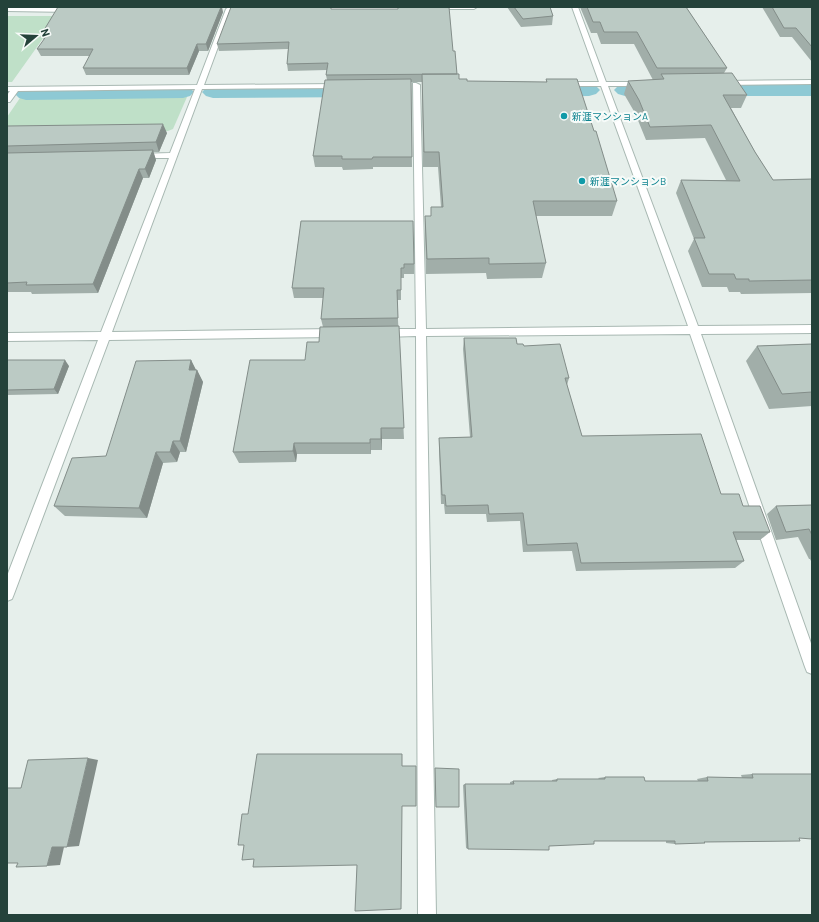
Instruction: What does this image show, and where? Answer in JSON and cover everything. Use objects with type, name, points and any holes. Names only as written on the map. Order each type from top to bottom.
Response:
[{"type":"street","points":[[308,8],[419,7]]},
{"type":"street","points":[[427,7],[474,7]]},
{"type":"street","points":[[575,7],[694,330],[812,667]]},
{"type":"street","points":[[7,9],[31,8],[80,10]]},
{"type":"street","points":[[7,594],[229,9]]},
{"type":"street","points":[[716,83],[812,82]]},
{"type":"street","points":[[557,84],[652,83]]},
{"type":"street","points":[[416,85],[421,332],[427,915]]},
{"type":"street","points":[[7,88],[346,86]]},
{"type":"street","points":[[7,100],[16,89]]},
{"type":"street","points":[[126,156],[174,155]]},
{"type":"street","points":[[374,333],[812,329]]},
{"type":"street","points":[[7,337],[350,333]]},
{"type":"green space","points":[[7,16],[59,16],[12,82],[7,82]]},
{"type":"green space","points":[[183,95],[187,97],[173,129],[168,131],[7,134],[7,117],[20,98]]},
{"type":"building","points":[[58,7],[221,7],[206,44],[197,44],[187,68],[83,68],[93,49],[37,49],[47,35],[41,35]]},
{"type":"building","points":[[231,7],[398,9],[398,7],[449,7],[453,51],[455,51],[457,74],[326,75],[328,63],[287,64],[289,42],[217,44]]},
{"type":"building","points":[[514,7],[550,7],[553,16],[523,19]]},
{"type":"building","points":[[587,7],[686,7],[727,68],[657,68],[637,32],[604,32],[600,22],[593,22]]},
{"type":"building","points":[[772,7],[812,7],[812,47],[796,28],[784,28]]},
{"type":"building","points":[[732,73],[747,95],[723,95],[755,152],[773,180],[812,179],[812,280],[749,281],[749,279],[736,279],[734,274],[709,274],[694,238],[705,238],[681,180],[740,181],[711,125],[650,127],[639,100],[628,81],[664,79],[661,74]]},
{"type":"building","points":[[422,74],[459,74],[459,79],[467,79],[467,81],[547,82],[546,79],[577,79],[594,131],[596,131],[617,201],[533,201],[546,263],[489,264],[489,258],[427,259],[425,216],[431,216],[431,207],[443,207],[439,152],[424,152]]},
{"type":"building","points":[[411,79],[412,157],[342,159],[342,156],[313,156],[325,80]]},
{"type":"building","points":[[163,124],[156,142],[7,146],[7,126]]},
{"type":"building","points":[[153,150],[145,169],[139,169],[93,284],[26,285],[27,282],[7,283],[7,153]]},
{"type":"building","points":[[301,221],[413,221],[414,264],[404,264],[404,268],[401,268],[401,290],[397,290],[398,318],[321,319],[324,288],[292,288]]},
{"type":"building","points":[[399,326],[404,428],[381,428],[381,439],[370,439],[370,443],[294,443],[293,451],[233,452],[250,360],[305,360],[307,342],[319,342],[320,327]]},
{"type":"building","points":[[464,338],[516,338],[517,344],[523,344],[524,346],[560,344],[569,378],[565,378],[582,436],[701,434],[721,494],[739,494],[743,506],[760,506],[770,532],[733,532],[744,561],[581,563],[577,543],[527,545],[523,513],[489,514],[488,505],[446,506],[445,495],[442,495],[439,438],[472,437]]},
{"type":"building","points":[[812,344],[812,392],[782,394],[757,346]]},
{"type":"building","points":[[7,360],[65,360],[54,389],[7,390]]},
{"type":"building","points":[[191,360],[189,370],[197,370],[180,441],[173,441],[170,452],[156,452],[139,508],[54,506],[72,458],[106,456],[136,361]]},
{"type":"building","points":[[812,505],[812,535],[809,529],[786,532],[776,506]]},
{"type":"building","points":[[257,754],[402,754],[402,766],[416,766],[416,806],[402,806],[401,909],[355,911],[357,865],[253,867],[254,859],[242,860],[244,845],[238,845],[242,814],[248,814]]},
{"type":"building","points":[[88,758],[67,847],[52,847],[47,866],[16,867],[18,863],[7,863],[7,788],[21,788],[28,760]]},
{"type":"building","points":[[435,768],[459,769],[459,807],[436,807]]},
{"type":"building","points":[[752,774],[812,774],[812,839],[799,838],[800,841],[704,842],[705,843],[675,844],[675,841],[594,841],[594,844],[549,846],[549,850],[468,849],[465,784],[514,784],[513,781],[605,779],[605,777],[644,777],[645,781],[708,781],[707,777],[753,778]]},
{"type":"waterway","points":[[532,91],[589,90]]},
{"type":"waterway","points":[[625,90],[812,90]]},
{"type":"waterway","points":[[213,92],[370,91]]},
{"type":"waterway","points":[[26,94],[183,92]]},
{"type":"place","name":"新涯マンションA","points":[[564,116]]},
{"type":"place","name":"新涯マンションB","points":[[582,181]]}]
